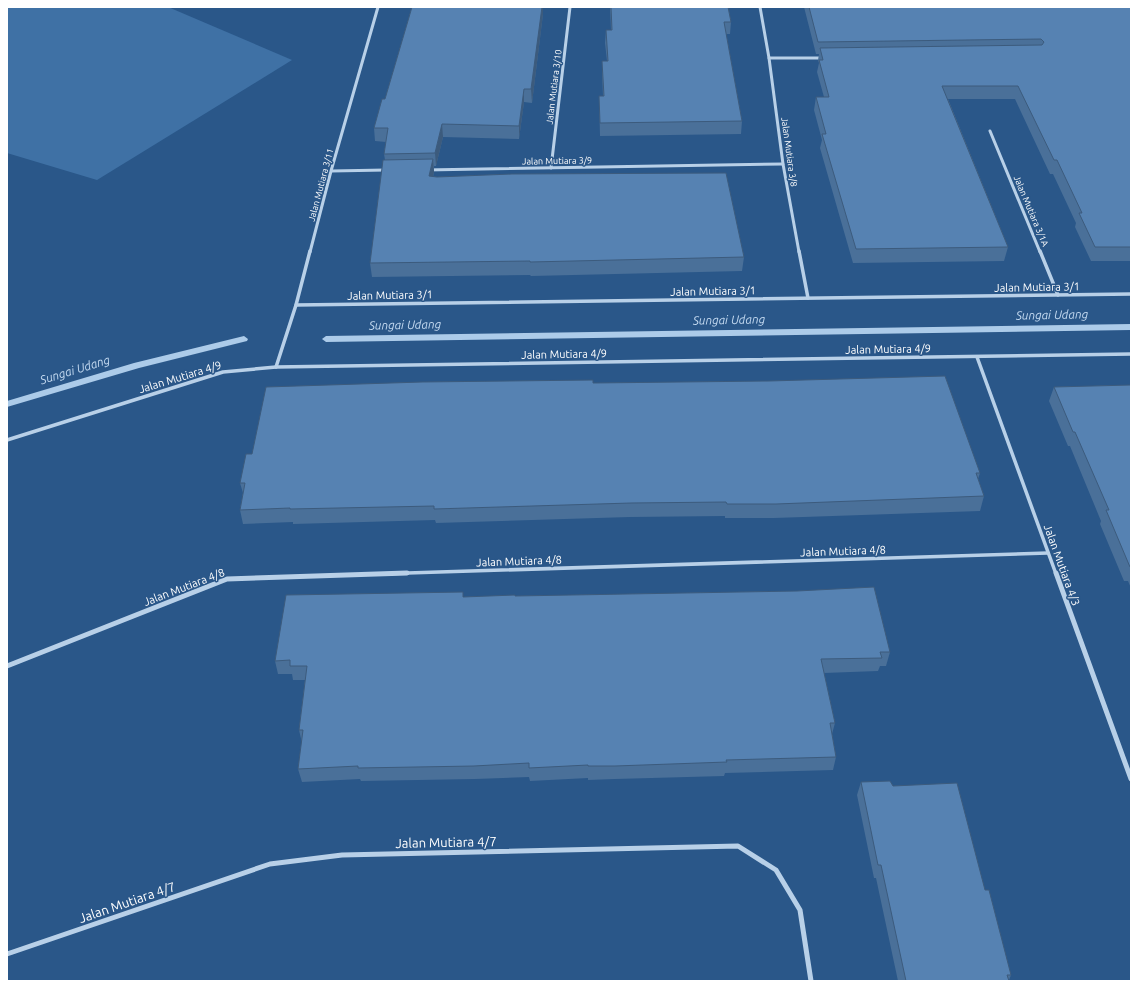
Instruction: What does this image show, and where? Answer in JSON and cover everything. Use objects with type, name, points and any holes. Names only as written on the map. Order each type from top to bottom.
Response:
[{"type":"street","name":"Jalan Mutiara 3/11","points":[[276,367],[296,306],[331,171],[378,7]]},
{"type":"street","name":"Jalan Mutiara 3/10","points":[[552,168],[570,7]]},
{"type":"street","name":"Jalan Mutiara 3/8","points":[[760,7],[769,58],[783,164],[808,298]]},
{"type":"street","points":[[769,58],[825,58]]},
{"type":"street","name":"Jalan Mutiara 3/1A","points":[[990,132],[1058,296]]},
{"type":"street","name":"Jalan Mutiara 3/9","points":[[418,170],[783,164]]},
{"type":"street","points":[[331,171],[394,170]]},
{"type":"street","name":"Jalan Mutiara 3/1","points":[[296,306],[1131,294]]},
{"type":"street","name":"Jalan Mutiara 4/9","points":[[7,440],[223,372],[276,367],[1131,354]]},
{"type":"street","name":"Jalan Mutiara 4/3","points":[[977,357],[1131,779]]},
{"type":"street","name":"Jalan Mutiara 4/8","points":[[7,666],[227,579],[1048,554]]},
{"type":"street","name":"Jalan Mutiara 4/7","points":[[7,954],[270,864],[342,855],[738,846],[776,870],[800,910],[810,981]]},
{"type":"shaded area","points":[[7,7],[168,7],[292,60],[97,180],[7,153]]},
{"type":"building","points":[[412,7],[542,7],[531,89],[524,89],[519,126],[442,124],[435,153],[384,154],[388,128],[374,128],[382,99],[385,99]]},
{"type":"building","points":[[611,7],[728,7],[731,22],[724,22],[742,121],[600,123],[599,96],[604,96],[602,61],[608,61],[606,30],[612,30]]},
{"type":"building","points":[[809,7],[1131,7],[1131,247],[1095,247],[1079,213],[1082,213],[1057,160],[1054,160],[1018,86],[942,86],[1008,247],[856,249],[822,134],[826,134],[816,97],[829,97],[819,60],[823,60],[820,48],[1042,45],[1044,42],[1041,39],[818,42]]},
{"type":"building","points":[[433,159],[429,176],[437,177],[512,174],[726,173],[744,257],[530,262],[370,263],[383,160]]},
{"type":"building","points":[[945,376],[980,473],[976,473],[984,496],[776,504],[727,504],[726,502],[631,503],[434,509],[434,506],[240,510],[245,483],[240,483],[246,454],[252,454],[266,387],[422,382],[593,380],[593,383],[769,381]]},
{"type":"building","points":[[1131,385],[1130,567],[1106,510],[1109,510],[1054,387]]},
{"type":"building","points":[[874,587],[890,652],[880,652],[882,658],[821,659],[835,723],[830,723],[836,757],[529,768],[529,763],[474,766],[358,768],[358,766],[298,769],[303,730],[299,730],[307,666],[290,666],[290,660],[275,661],[286,595],[463,592],[463,597],[797,591]]},
{"type":"building","points":[[890,781],[893,786],[957,783],[985,890],[989,890],[1011,975],[1007,975],[1009,981],[906,981],[881,865],[878,865],[861,782]]},
{"type":"waterway","name":"Sungai Udang","points":[[326,339],[1131,327]]},
{"type":"waterway","name":"Sungai Udang","points":[[7,404],[137,365],[244,339]]}]
